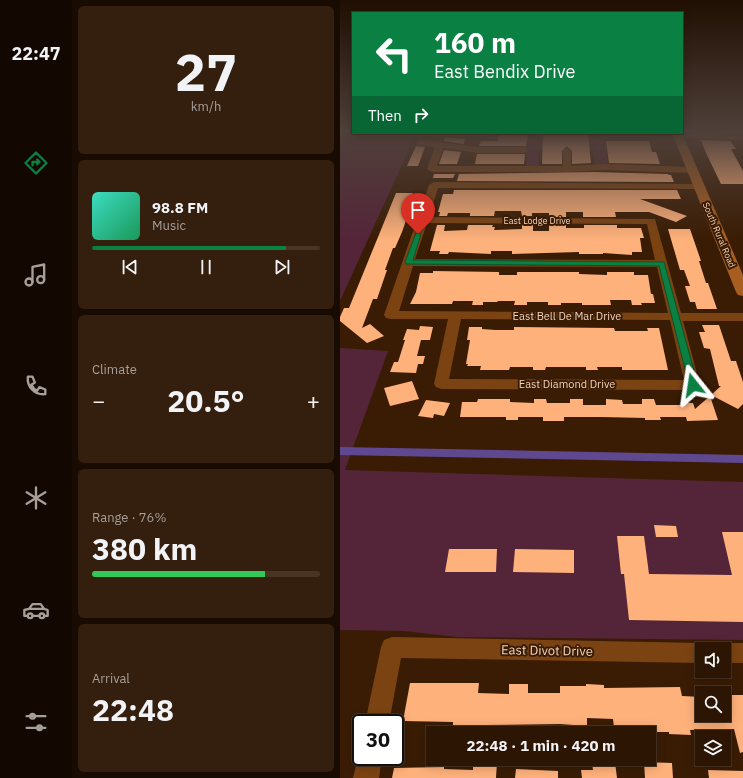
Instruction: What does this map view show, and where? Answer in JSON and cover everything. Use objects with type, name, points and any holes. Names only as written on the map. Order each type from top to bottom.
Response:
[{"type":"main road","name":"South Rural Road","points":[[692,170],[743,292]]},
{"type":"street","points":[[433,167],[432,169],[445,167]]},
{"type":"street","points":[[555,167],[567,169],[599,167]]},
{"type":"street","points":[[610,167],[692,170]]},
{"type":"street","points":[[675,316],[662,264],[409,262],[434,185],[698,186]]},
{"type":"street","name":"East Lodge Drive","points":[[423,220],[651,221],[662,264]]},
{"type":"street","name":"East Bell De Mar Drive","points":[[409,262],[391,315],[743,317]]},
{"type":"street","name":"East Diamond Drive","points":[[455,315],[441,384],[693,385],[675,316]]},
{"type":"street","name":"East Divot Drive","points":[[379,714],[392,647],[695,653]]},
{"type":"street","points":[[731,653],[743,654]]},
{"type":"street","points":[[366,778],[368,766]]},
{"type":"shaded area","points":[[340,167],[401,167],[340,301]]},
{"type":"shaded area","points":[[340,348],[388,351],[345,470],[743,482],[743,640],[457,637],[404,631],[340,630]]},
{"type":"building","points":[[713,167],[741,167],[743,171],[743,184],[721,184]]},
{"type":"building","points":[[593,172],[668,174],[671,175],[674,182],[457,181],[459,174]]},
{"type":"building","points":[[434,174],[455,174],[453,178],[433,178]]},
{"type":"building","points":[[454,190],[677,190],[681,199],[640,199],[687,216],[676,222],[649,212],[615,212],[616,217],[583,217],[583,212],[566,212],[566,217],[549,217],[549,213],[532,213],[532,216],[522,216],[521,211],[495,211],[494,216],[470,216],[470,213],[448,213],[447,216],[439,216],[440,212],[438,212],[443,194],[453,194]]},
{"type":"building","points":[[396,193],[413,193],[410,200],[413,200],[402,232],[395,248],[393,248],[385,270],[387,270],[377,299],[373,299],[362,328],[370,324],[384,336],[367,343],[340,321],[340,317],[344,308],[349,308]]},
{"type":"building","points":[[437,225],[445,225],[444,231],[467,230],[468,225],[493,225],[492,227],[495,227],[494,230],[522,229],[522,225],[533,225],[533,231],[549,231],[549,225],[566,225],[566,228],[584,228],[584,225],[617,225],[617,228],[641,228],[644,238],[640,238],[642,252],[632,252],[632,255],[603,253],[579,254],[579,252],[512,254],[512,251],[491,251],[491,254],[449,252],[448,254],[439,254],[440,251],[430,251]]},
{"type":"building","points":[[668,229],[690,229],[701,261],[699,261],[706,283],[708,283],[717,309],[697,309],[695,302],[690,302],[685,286],[690,286],[684,270],[680,270]]},
{"type":"building","points":[[433,271],[499,272],[499,275],[517,275],[517,272],[579,272],[579,274],[607,275],[607,272],[634,272],[634,275],[648,275],[651,294],[653,294],[655,303],[641,303],[642,305],[632,305],[631,300],[610,300],[611,305],[561,303],[561,305],[548,305],[548,302],[527,302],[527,305],[514,305],[515,301],[483,302],[483,305],[472,305],[473,301],[453,301],[452,304],[410,304],[416,292],[420,273],[433,273]]},
{"type":"building","points":[[702,325],[719,325],[731,361],[736,361],[743,382],[743,404],[738,409],[711,395],[721,386],[719,386],[710,349],[704,348],[699,332],[705,332]]},
{"type":"building","points":[[420,326],[433,327],[430,340],[421,340],[417,356],[425,356],[423,364],[418,364],[416,373],[390,372],[394,362],[398,362],[407,329],[419,330]]},
{"type":"building","points":[[469,327],[482,327],[482,329],[495,330],[514,330],[514,327],[614,328],[615,331],[648,331],[647,328],[659,328],[668,370],[622,370],[622,367],[597,367],[598,370],[586,370],[586,367],[546,367],[545,370],[533,370],[533,367],[510,367],[509,370],[480,370],[481,366],[467,366],[468,364],[466,364],[470,340],[467,340]]},
{"type":"building","points":[[412,381],[419,399],[390,406],[384,388]]},
{"type":"building","points":[[710,396],[718,420],[687,421],[686,417],[660,417],[661,420],[645,420],[645,418],[564,417],[564,421],[543,421],[543,417],[518,417],[518,420],[506,420],[506,417],[460,417],[462,402],[477,402],[478,399],[510,399],[510,402],[534,403],[534,399],[546,399],[547,403],[570,403],[570,399],[583,399],[583,405],[606,405],[606,399],[622,400],[623,404],[642,404],[642,399],[654,399],[656,405],[682,405],[682,403],[693,403],[695,409]]},
{"type":"building","points":[[426,400],[450,403],[444,416],[434,414],[433,418],[418,416]]},
{"type":"building","points":[[654,525],[676,526],[678,537],[656,537]]},
{"type":"building","points":[[722,532],[743,532],[743,622],[629,620],[624,574],[621,574],[617,536],[644,536],[649,574],[732,575]]},
{"type":"building","points":[[449,549],[497,549],[496,572],[445,572]]},
{"type":"building","points":[[515,549],[574,550],[574,573],[513,572]]},
{"type":"building","points":[[410,683],[479,683],[478,693],[509,694],[509,684],[528,684],[528,693],[560,693],[560,686],[586,686],[586,684],[604,685],[604,688],[680,687],[682,696],[695,697],[695,722],[731,722],[731,695],[743,695],[743,752],[740,753],[734,729],[690,730],[691,735],[669,734],[669,732],[656,732],[656,726],[614,726],[613,719],[587,718],[587,726],[560,724],[469,726],[453,725],[453,722],[404,721]]},
{"type":"building","points":[[656,762],[672,763],[673,778],[645,778],[644,766],[656,766]]},
{"type":"building","points":[[473,766],[497,766],[496,778],[392,778],[394,768],[444,767],[444,769],[473,770]]},
{"type":"building","points":[[592,766],[616,766],[617,778],[582,778],[581,770],[593,770]]},
{"type":"building","points":[[516,769],[558,771],[558,778],[515,778]]},
{"type":"building","points":[[708,770],[743,771],[743,778],[709,778]]},
{"type":"waterway","points":[[340,451],[743,459]]},
{"type":"route","points":[[418,234],[409,262],[662,264],[693,385]]}]
